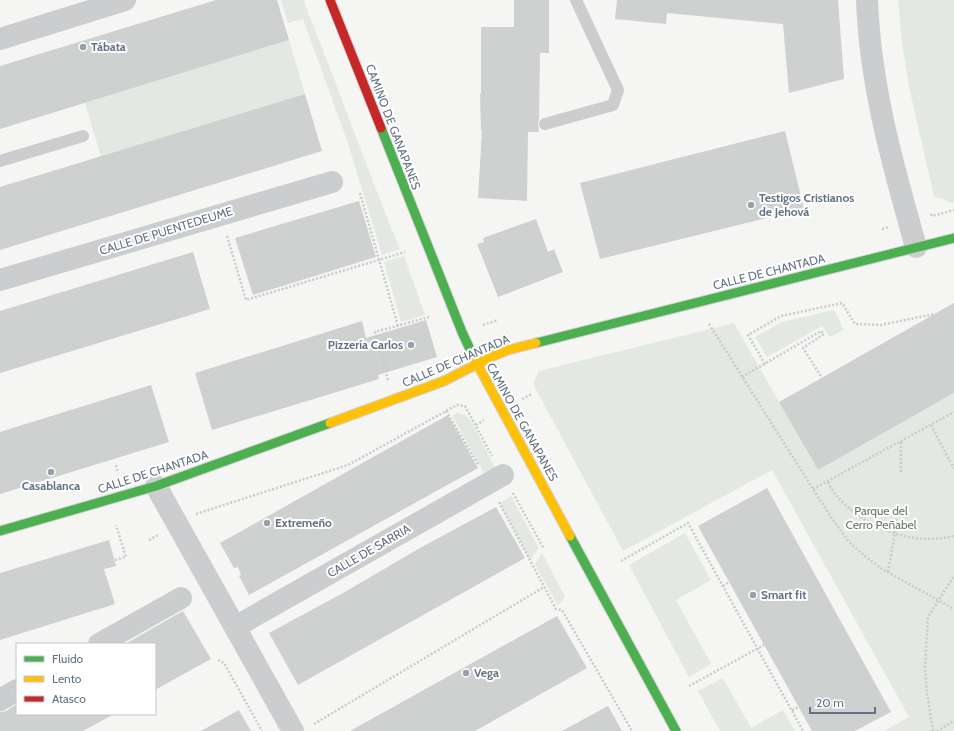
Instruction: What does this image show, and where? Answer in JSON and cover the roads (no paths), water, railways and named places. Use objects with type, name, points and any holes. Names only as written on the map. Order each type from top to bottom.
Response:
[{"type":"street","points":[[0,39],[125,0]]},
{"type":"street","name":"CAMINO DE GANAPANES","points":[[330,0],[462,332],[477,365],[514,430],[676,731]]},
{"type":"street","points":[[867,0],[869,40],[878,96],[895,169],[916,247]]},
{"type":"street","name":"CALLE DE PUENTEDEUME","points":[[0,280],[332,182]]},
{"type":"street","name":"CALLE DE CHANTADA","points":[[0,532],[156,486],[444,381],[508,350],[954,238]]},
{"type":"street","name":"CALLE DE SARRIA","points":[[235,627],[496,480]]},
{"type":"street","points":[[156,486],[235,627],[302,728]]},
{"type":"street","points":[[101,643],[181,598]]},
{"type":"street","points":[[0,700],[16,691]]},
{"type":"lane","points":[[545,124],[613,105],[618,90],[576,0]]},
{"type":"lane","points":[[0,160],[83,136]]},
{"type":"place","name":"Tábata","points":[[83,47]]},
{"type":"place","name":"Testigos Cristianos de Jehová","points":[[751,205]]},
{"type":"place","name":"Pizzería Carlos","points":[[411,345]]},
{"type":"place","name":"Casablanca","points":[[51,472]]},
{"type":"place","name":"Extremeño","points":[[267,523]]},
{"type":"place","name":"Smart fit","points":[[753,595]]},
{"type":"place","name":"Vega","points":[[466,673]]},
{"type":"park label","name":"Parque del Cerro Peñabel","points":[[881,518]]}]
